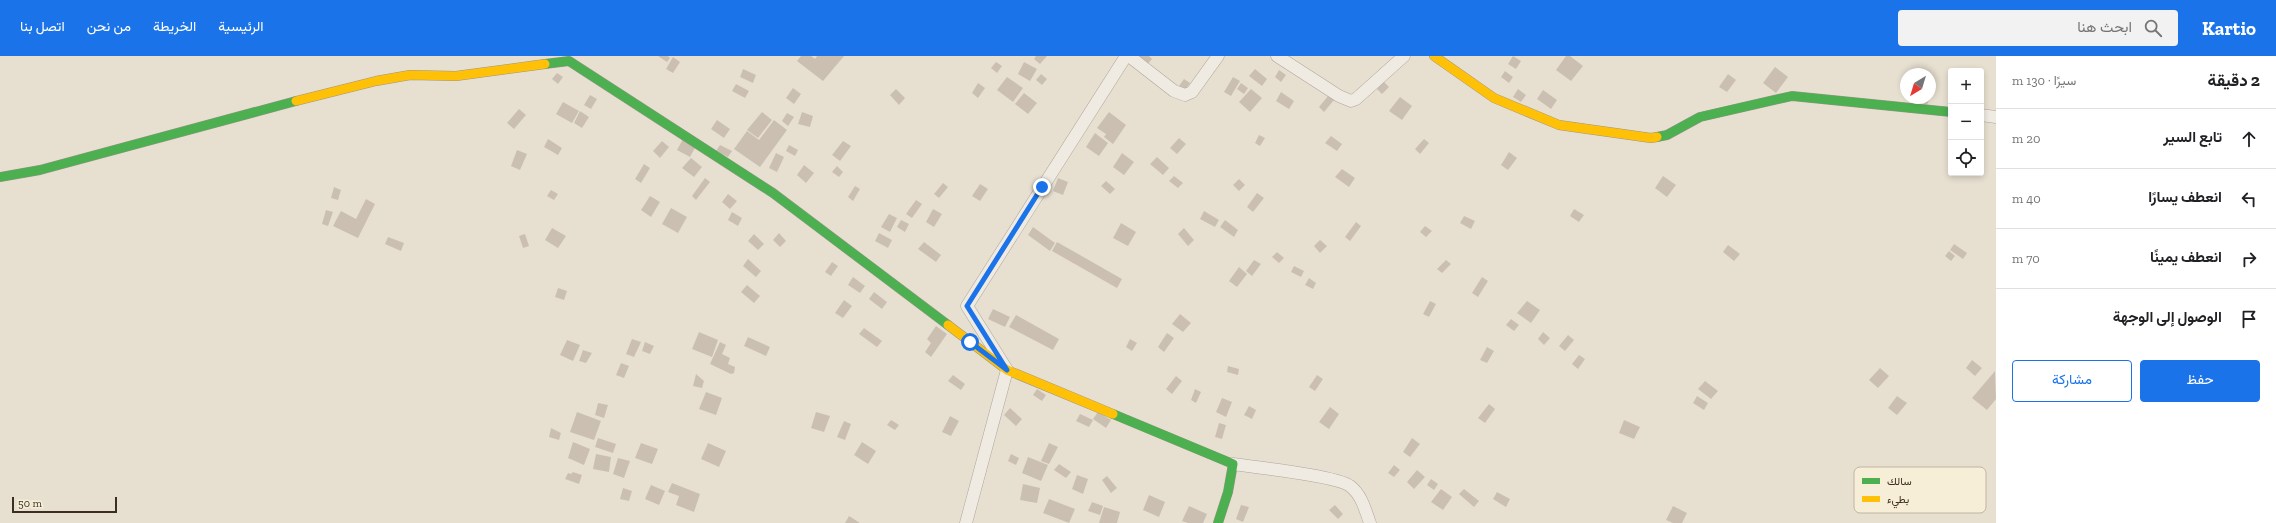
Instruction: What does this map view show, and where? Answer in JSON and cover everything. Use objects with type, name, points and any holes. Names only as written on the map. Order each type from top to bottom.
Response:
[{"type":"street","points":[[966,523],[1007,370],[967,306],[1128,56],[1174,91],[1185,95],[1192,92],[1218,56]]},
{"type":"street","points":[[1277,56],[1339,96],[1351,100],[1356,99],[1404,56]]},
{"type":"street","points":[[1434,56],[1494,98],[1559,126],[1651,138],[1667,135],[1700,117],[1792,96],[1948,112]]},
{"type":"street","points":[[0,177],[40,170],[247,113],[376,81],[410,75],[456,76],[569,61],[773,193],[1007,370],[1233,464],[1330,479],[1349,485],[1359,495],[1370,523]]},
{"type":"street","points":[[1984,115],[1996,117]]},
{"type":"street","points":[[1218,523],[1228,492],[1233,464]]},
{"type":"building","points":[[658,56],[668,56],[670,58],[667,62]]},
{"type":"building","points":[[801,56],[811,56],[815,59],[817,56],[844,56],[823,81],[797,61]]},
{"type":"building","points":[[1036,56],[1047,56],[1040,64],[1034,59]]},
{"type":"building","points":[[1136,56],[1149,56],[1152,59],[1146,66]]},
{"type":"building","points":[[1513,56],[1521,61],[1516,69],[1508,64]]},
{"type":"building","points":[[1566,56],[1570,56],[1583,66],[1571,81],[1556,70]]},
{"type":"building","points":[[673,57],[680,62],[673,73],[666,69]]},
{"type":"building","points":[[996,62],[1002,66],[997,73],[991,68]]},
{"type":"building","points":[[1024,62],[1037,69],[1030,81],[1018,74]]},
{"type":"building","points":[[1775,67],[1788,77],[1776,93],[1763,83]]},
{"type":"building","points":[[743,69],[756,75],[753,83],[740,77]]},
{"type":"building","points":[[1255,69],[1267,79],[1262,86],[1249,76]]},
{"type":"building","points":[[1279,70],[1286,75],[1281,82],[1275,77]]},
{"type":"building","points":[[1505,71],[1513,77],[1509,83],[1501,77]]},
{"type":"building","points":[[557,73],[563,77],[558,84],[552,79]]},
{"type":"building","points":[[1041,74],[1047,79],[1042,85],[1036,80]]},
{"type":"building","points":[[1728,74],[1736,80],[1727,92],[1719,87]]},
{"type":"building","points":[[1007,77],[1023,88],[1013,102],[997,90]]},
{"type":"building","points":[[1233,77],[1240,81],[1231,96],[1224,92]]},
{"type":"building","points":[[1184,79],[1190,83],[1185,90],[1179,86]]},
{"type":"building","points":[[1384,82],[1389,87],[1382,94],[1377,89]]},
{"type":"building","points":[[978,83],[985,88],[978,98],[972,93]]},
{"type":"building","points":[[1241,83],[1248,88],[1244,94],[1237,89]]},
{"type":"building","points":[[736,84],[749,91],[745,98],[732,91]]},
{"type":"building","points":[[793,88],[801,94],[794,104],[786,98]]},
{"type":"building","points":[[896,89],[905,98],[899,105],[890,95]]},
{"type":"building","points":[[1251,89],[1262,98],[1250,112],[1239,102]]},
{"type":"building","points":[[1518,89],[1526,95],[1521,102],[1513,97]]},
{"type":"building","points":[[1543,90],[1557,100],[1551,109],[1537,99]]},
{"type":"building","points":[[1281,92],[1294,101],[1289,109],[1276,101]]},
{"type":"building","points":[[1024,93],[1037,103],[1028,114],[1015,104]]},
{"type":"building","points":[[590,95],[597,99],[591,109],[584,105]]},
{"type":"building","points":[[1328,96],[1334,100],[1324,112],[1319,107]]},
{"type":"building","points":[[1400,97],[1412,106],[1402,120],[1389,111]]},
{"type":"building","points":[[563,102],[579,111],[572,123],[556,114]]},
{"type":"building","points":[[519,109],[526,115],[514,129],[507,123]]},
{"type":"building","points":[[580,111],[589,117],[582,128],[574,123]]},
{"type":"building","points":[[762,112],[772,120],[758,138],[747,130]]},
{"type":"building","points":[[802,112],[813,116],[810,127],[798,124]]},
{"type":"building","points":[[1109,112],[1126,125],[1113,144],[1104,137],[1106,134],[1097,128]]},
{"type":"building","points":[[787,113],[794,117],[788,126],[782,121]]},
{"type":"building","points":[[717,120],[730,129],[724,138],[711,129]]},
{"type":"building","points":[[774,120],[787,130],[760,167],[734,149],[747,131],[759,140]]},
{"type":"building","points":[[1095,133],[1108,143],[1099,156],[1086,147]]},
{"type":"building","points":[[1259,135],[1265,138],[1260,146],[1255,143]]},
{"type":"building","points":[[1331,136],[1342,144],[1337,151],[1325,143]]},
{"type":"building","points":[[1179,138],[1186,144],[1177,154],[1170,148]]},
{"type":"building","points":[[548,139],[562,148],[558,155],[544,147]]},
{"type":"building","points":[[683,139],[696,146],[690,157],[677,150]]},
{"type":"building","points":[[1424,139],[1429,143],[1420,154],[1415,149]]},
{"type":"building","points":[[662,141],[669,147],[660,158],[653,151]]},
{"type":"building","points":[[843,141],[851,146],[840,161],[832,155]]},
{"type":"building","points":[[720,145],[732,151],[728,157],[716,151]]},
{"type":"building","points":[[789,145],[798,150],[795,156],[786,151]]},
{"type":"building","points":[[517,150],[527,154],[520,170],[511,166]]},
{"type":"building","points":[[1509,152],[1517,158],[1508,170],[1501,165]]},
{"type":"building","points":[[776,153],[784,157],[777,172],[769,168]]},
{"type":"building","points":[[1122,153],[1134,162],[1124,175],[1113,167]]},
{"type":"building","points":[[1157,157],[1169,168],[1163,175],[1150,164]]},
{"type":"building","points":[[691,158],[702,167],[694,177],[682,168]]},
{"type":"building","points":[[644,164],[650,168],[641,183],[635,179]]},
{"type":"building","points":[[804,165],[814,173],[806,183],[797,175]]},
{"type":"building","points":[[837,166],[843,172],[839,177],[832,172]]},
{"type":"building","points":[[1342,169],[1355,178],[1349,187],[1335,177]]},
{"type":"building","points":[[1174,176],[1183,183],[1178,188],[1169,181]]},
{"type":"building","points":[[1663,176],[1676,185],[1667,197],[1655,188]]},
{"type":"building","points":[[705,178],[710,182],[696,200],[692,196]]},
{"type":"building","points":[[1058,178],[1068,182],[1063,195],[1053,191]]},
{"type":"building","points":[[1239,179],[1245,185],[1239,191],[1233,185]]},
{"type":"building","points":[[1106,181],[1115,189],[1110,194],[1101,186]]},
{"type":"building","points":[[943,183],[948,187],[939,198],[934,194]]},
{"type":"building","points":[[980,184],[988,189],[980,201],[972,196]]},
{"type":"building","points":[[855,186],[860,189],[853,201],[848,197]]},
{"type":"building","points":[[334,187],[341,190],[338,200],[331,198]]},
{"type":"building","points":[[551,190],[558,194],[554,200],[547,196]]},
{"type":"building","points":[[1257,193],[1264,198],[1253,212],[1247,207]]},
{"type":"building","points":[[728,194],[737,201],[730,209],[722,202]]},
{"type":"building","points":[[650,196],[660,202],[651,217],[641,210]]},
{"type":"building","points":[[366,199],[375,204],[358,238],[333,226],[341,211],[356,219]]},
{"type":"building","points":[[916,200],[922,204],[912,218],[906,214]]},
{"type":"building","points":[[671,208],[687,217],[678,233],[662,224]]},
{"type":"building","points":[[933,209],[942,214],[934,227],[926,222]]},
{"type":"building","points":[[1574,209],[1584,215],[1579,222],[1570,216]]},
{"type":"building","points":[[326,210],[333,212],[328,226],[322,224]]},
{"type":"building","points":[[1204,211],[1219,220],[1215,227],[1200,219]]},
{"type":"building","points":[[732,212],[742,218],[738,226],[728,220]]},
{"type":"building","points":[[889,214],[897,218],[890,232],[881,227]]},
{"type":"building","points":[[1464,216],[1475,221],[1471,229],[1460,223]]},
{"type":"building","points":[[901,220],[909,224],[905,232],[897,227]]},
{"type":"building","points":[[1225,220],[1238,230],[1234,237],[1220,227]]},
{"type":"building","points":[[1356,222],[1361,226],[1350,241],[1345,237]]},
{"type":"building","points":[[1121,223],[1136,232],[1128,246],[1113,238]]},
{"type":"building","points":[[1425,226],[1432,231],[1426,237],[1420,232]]},
{"type":"building","points":[[1033,227],[1055,243],[1050,251],[1028,235]]},
{"type":"building","points":[[552,228],[566,236],[558,248],[545,240]]},
{"type":"building","points":[[1184,228],[1194,240],[1188,246],[1178,234]]},
{"type":"building","points":[[779,233],[786,241],[780,247],[773,240]]},
{"type":"building","points":[[879,233],[892,240],[888,248],[875,241]]},
{"type":"building","points":[[525,234],[529,246],[523,248],[519,236]]},
{"type":"building","points":[[754,234],[764,244],[758,250],[748,241]]},
{"type":"building","points":[[388,237],[404,243],[401,251],[385,244]]},
{"type":"building","points":[[1320,240],[1327,246],[1320,253],[1314,246]]},
{"type":"building","points":[[924,242],[941,255],[936,262],[918,249]]},
{"type":"building","points":[[1057,242],[1122,279],[1117,288],[1052,251]]},
{"type":"building","points":[[1954,244],[1967,253],[1963,259],[1950,250]]},
{"type":"building","points":[[1728,245],[1740,254],[1734,261],[1723,252]]},
{"type":"building","points":[[1949,251],[1955,256],[1951,261],[1945,256]]},
{"type":"building","points":[[1277,252],[1284,258],[1279,263],[1272,257]]},
{"type":"building","points":[[748,259],[761,271],[756,277],[743,266]]},
{"type":"building","points":[[1254,260],[1261,264],[1252,276],[1246,271]]},
{"type":"building","points":[[1446,260],[1451,264],[1442,273],[1437,269]]},
{"type":"building","points":[[832,262],[838,266],[831,276],[825,272]]},
{"type":"building","points":[[1294,266],[1304,271],[1301,277],[1291,272]]},
{"type":"building","points":[[1239,267],[1247,274],[1237,287],[1229,281]]},
{"type":"building","points":[[853,277],[865,286],[860,293],[848,285]]},
{"type":"building","points":[[1482,277],[1488,281],[1478,297],[1472,293]]},
{"type":"building","points":[[1309,278],[1316,283],[1313,289],[1305,285]]},
{"type":"building","points":[[747,285],[760,296],[754,303],[741,292]]},
{"type":"building","points":[[558,288],[567,291],[564,300],[555,297]]},
{"type":"building","points":[[874,292],[887,302],[882,309],[869,299]]},
{"type":"building","points":[[844,300],[852,306],[843,318],[835,313]]},
{"type":"building","points":[[1430,301],[1436,304],[1429,317],[1423,314]]},
{"type":"building","points":[[1527,301],[1540,310],[1531,323],[1517,313]]},
{"type":"building","points":[[993,309],[1010,317],[1005,327],[988,319]]},
{"type":"building","points":[[1180,314],[1191,323],[1183,332],[1172,324]]},
{"type":"building","points":[[1016,315],[1059,339],[1053,350],[1009,327]]},
{"type":"building","points":[[1511,319],[1519,325],[1514,331],[1506,325]]},
{"type":"building","points":[[936,326],[947,334],[931,357],[925,352],[931,343],[927,339]]},
{"type":"building","points":[[864,328],[882,341],[877,347],[859,334]]},
{"type":"building","points":[[699,332],[718,340],[712,357],[692,349]]},
{"type":"building","points":[[1543,332],[1550,338],[1544,345],[1538,339]]},
{"type":"building","points":[[1167,333],[1174,338],[1164,352],[1158,347]]},
{"type":"building","points":[[1568,335],[1574,340],[1565,351],[1559,346]]},
{"type":"building","points":[[748,337],[770,347],[766,356],[744,346]]},
{"type":"building","points":[[632,339],[641,342],[634,357],[626,354]]},
{"type":"building","points":[[1130,339],[1137,343],[1132,351],[1126,347]]},
{"type":"building","points":[[567,340],[580,345],[573,361],[560,355]]},
{"type":"building","points":[[645,342],[654,346],[650,354],[642,351]]},
{"type":"building","points":[[720,342],[726,345],[722,354],[730,358],[728,364],[735,367],[734,373],[731,374],[710,364]]},
{"type":"building","points":[[1487,347],[1494,351],[1487,363],[1480,360]]},
{"type":"building","points":[[583,350],[592,353],[586,363],[579,361]]},
{"type":"building","points":[[1579,355],[1585,359],[1578,369],[1572,364]]},
{"type":"building","points":[[1972,360],[1982,368],[1975,376],[1966,368]]},
{"type":"building","points":[[621,363],[629,366],[624,378],[616,375]]},
{"type":"building","points":[[1228,366],[1239,369],[1238,375],[1227,372]]},
{"type":"building","points":[[1880,368],[1889,376],[1878,388],[1869,380]]},
{"type":"building","points":[[1995,371],[1996,399],[1987,410],[1972,398]]},
{"type":"building","points":[[696,374],[704,381],[702,388],[693,386]]},
{"type":"building","points":[[953,375],[965,384],[961,390],[948,381]]},
{"type":"building","points":[[1317,375],[1323,379],[1315,391],[1309,387]]},
{"type":"building","points":[[1176,376],[1182,381],[1172,394],[1166,389]]},
{"type":"building","points":[[1705,381],[1718,391],[1711,399],[1698,389]]},
{"type":"building","points":[[1037,389],[1046,395],[1042,401],[1033,395]]},
{"type":"building","points":[[1195,389],[1201,392],[1196,403],[1191,400]]},
{"type":"building","points":[[706,392],[722,398],[716,415],[699,409]]},
{"type":"building","points":[[1697,396],[1708,403],[1704,410],[1693,403]]},
{"type":"building","points":[[1897,396],[1907,403],[1897,415],[1888,408]]},
{"type":"building","points":[[1222,398],[1232,402],[1226,417],[1216,412]]},
{"type":"building","points":[[598,403],[608,405],[604,418],[595,415]]},
{"type":"building","points":[[1489,404],[1495,409],[1485,423],[1478,418]]},
{"type":"building","points":[[1249,406],[1256,410],[1252,419],[1244,415]]},
{"type":"building","points":[[1330,407],[1339,414],[1329,429],[1319,422]]},
{"type":"building","points":[[1010,408],[1022,419],[1016,426],[1004,415]]},
{"type":"building","points":[[577,412],[601,421],[594,440],[570,432]]},
{"type":"building","points":[[816,412],[830,416],[824,432],[811,428]]},
{"type":"building","points":[[1098,412],[1111,420],[1106,428],[1093,419]]},
{"type":"building","points":[[1080,414],[1093,420],[1089,427],[1076,421]]},
{"type":"building","points":[[950,416],[959,421],[951,436],[942,432]]},
{"type":"building","points":[[891,420],[899,425],[895,430],[887,425]]},
{"type":"building","points":[[1624,420],[1640,427],[1634,439],[1619,433]]},
{"type":"building","points":[[844,421],[851,424],[845,440],[837,437]]},
{"type":"building","points":[[1219,423],[1226,425],[1222,439],[1215,437]]},
{"type":"building","points":[[551,428],[561,433],[559,440],[549,437]]},
{"type":"building","points":[[598,438],[616,444],[613,453],[595,447]]},
{"type":"building","points":[[1412,438],[1420,444],[1410,457],[1403,452]]},
{"type":"building","points":[[573,442],[590,449],[584,465],[568,458]]},
{"type":"building","points":[[862,442],[876,451],[868,464],[854,455]]},
{"type":"building","points":[[641,443],[658,449],[652,464],[635,458]]},
{"type":"building","points":[[708,443],[726,451],[719,467],[701,459]]},
{"type":"building","points":[[1049,443],[1058,447],[1049,464],[1041,461]]},
{"type":"building","points":[[596,454],[611,457],[609,472],[593,469]]},
{"type":"building","points":[[1011,454],[1019,458],[1016,465],[1008,461]]},
{"type":"building","points":[[1028,457],[1048,465],[1041,481],[1022,473]]},
{"type":"building","points":[[618,458],[630,461],[624,478],[613,474]]},
{"type":"building","points":[[1059,464],[1071,472],[1066,478],[1054,470]]},
{"type":"building","points":[[1394,465],[1400,470],[1394,477],[1388,473]]},
{"type":"building","points":[[1417,470],[1425,477],[1414,489],[1407,482]]},
{"type":"building","points":[[573,472],[582,475],[579,484],[565,479],[568,473],[571,474]]},
{"type":"building","points":[[1077,475],[1088,479],[1083,494],[1072,489]]},
{"type":"building","points":[[1107,476],[1117,488],[1111,493],[1102,480]]},
{"type":"building","points":[[1431,479],[1438,484],[1434,490],[1427,485]]},
{"type":"building","points":[[672,483],[700,494],[694,512],[676,505],[679,496],[668,492]]},
{"type":"building","points":[[1023,484],[1040,488],[1037,503],[1020,500]]},
{"type":"building","points":[[651,485],[665,491],[659,505],[645,499]]},
{"type":"building","points":[[623,488],[632,491],[629,501],[620,499]]},
{"type":"building","points":[[1441,489],[1452,497],[1443,510],[1431,502]]},
{"type":"building","points":[[1464,489],[1479,501],[1474,507],[1459,494]]},
{"type":"building","points":[[1497,492],[1510,499],[1506,507],[1493,499]]},
{"type":"building","points":[[1149,495],[1165,502],[1159,517],[1143,510]]},
{"type":"building","points":[[1049,499],[1075,509],[1069,523],[1043,513]]},
{"type":"building","points":[[1092,502],[1103,506],[1100,515],[1088,511]]},
{"type":"building","points":[[1241,505],[1249,507],[1243,522],[1236,519]]},
{"type":"building","points":[[1335,505],[1343,514],[1338,519],[1329,510]]},
{"type":"building","points":[[1189,506],[1207,514],[1203,523],[1188,523],[1182,521]]},
{"type":"building","points":[[1673,506],[1687,513],[1682,523],[1673,523],[1666,520]]},
{"type":"building","points":[[1104,507],[1120,512],[1117,523],[1099,523]]},
{"type":"building","points":[[849,516],[860,523],[845,523]]},
{"type":"traffic: fast","points":[[545,64],[569,61],[773,193],[948,325]]},
{"type":"traffic: fast","points":[[1657,137],[1667,135],[1700,117],[1792,96],[1948,112]]},
{"type":"traffic: fast","points":[[0,177],[40,170],[296,101]]},
{"type":"traffic: fast","points":[[1113,414],[1233,464],[1228,492],[1218,523]]},
{"type":"traffic: slow","points":[[1434,56],[1494,98],[1559,125],[1651,138],[1657,137]]},
{"type":"traffic: slow","points":[[296,101],[376,81],[410,75],[456,76],[545,64]]},
{"type":"traffic: slow","points":[[948,325],[1007,370],[1113,414]]},
{"type":"route","points":[[970,342],[1007,370],[967,306],[1042,187]]}]
